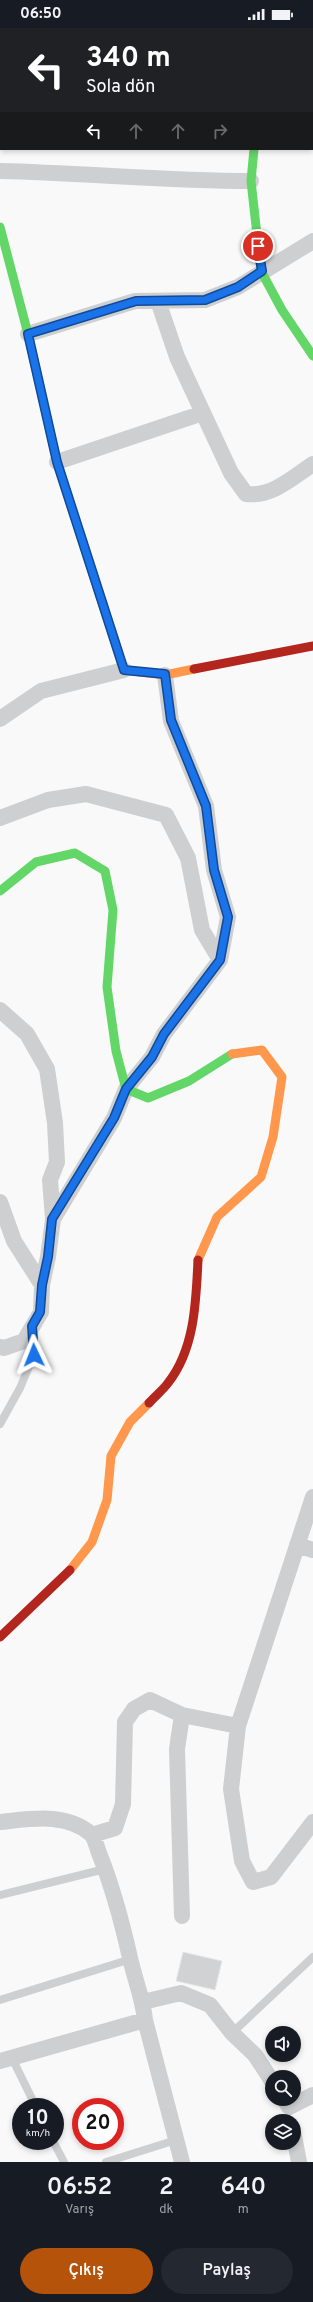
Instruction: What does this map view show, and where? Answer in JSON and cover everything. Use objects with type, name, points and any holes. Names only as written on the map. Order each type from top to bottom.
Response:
[{"type":"street","points":[[254,150],[251,181],[262,271],[282,310],[313,356]]},
{"type":"street","points":[[0,171],[82,173],[201,181],[251,181]]},
{"type":"street","points":[[1,232],[28,334],[57,462],[124,670]]},
{"type":"street","points":[[28,334],[136,301],[205,300],[238,287],[313,241]]},
{"type":"street","points":[[158,301],[176,357],[231,473],[246,494],[260,496],[278,488],[313,464]]},
{"type":"street","points":[[57,462],[203,413]]},
{"type":"street","points":[[0,719],[41,691],[124,670],[165,674],[313,646]]},
{"type":"street","points":[[52,1219],[114,1118],[126,1089],[152,1057],[164,1034],[220,960],[228,917],[214,870],[206,806],[171,720],[165,674]]},
{"type":"street","points":[[0,818],[48,800],[86,794],[166,815],[188,858],[202,930],[220,960]]},
{"type":"street","points":[[0,891],[36,862],[75,853],[105,871],[113,910],[107,987],[116,1051],[126,1089]]},
{"type":"street","points":[[0,1010],[27,1034],[47,1069],[56,1123],[57,1162],[50,1180],[52,1219],[48,1257],[42,1285],[40,1312],[24,1340],[4,1348],[0,1347]]},
{"type":"street","points":[[0,1637],[70,1570],[92,1542],[107,1500],[111,1456],[130,1422],[169,1382],[185,1351],[195,1313],[198,1256],[217,1217],[261,1177],[273,1137],[282,1077],[262,1050],[234,1053],[189,1081],[148,1098],[126,1089]]},
{"type":"street","points":[[0,1202],[14,1240],[42,1285]]},
{"type":"street","points":[[313,1496],[238,1726],[232,1789],[242,1861],[253,1882],[271,1877],[313,1822]]},
{"type":"street","points":[[297,1545],[313,1550]]},
{"type":"street","points":[[92,1835],[115,1828],[123,1804],[125,1722],[134,1709],[150,1700],[182,1715],[238,1726]]},
{"type":"street","points":[[182,1715],[177,1749],[182,1916]]},
{"type":"street","points":[[0,1822],[44,1817],[76,1825],[92,1835],[105,1868],[126,1935],[130,1959],[144,2002],[146,2020],[182,2162]]},
{"type":"street","points":[[144,2002],[180,1993],[210,2005],[232,2033],[255,2055],[265,2070]]},
{"type":"street","points":[[6,2060],[146,2020]]},
{"type":"street","points":[[288,2109],[313,2095]]},
{"type":"street","points":[[297,2150],[299,2162]]},
{"type":"lane","points":[[0,1424],[20,1388],[34,1355],[32,1326]]},
{"type":"lane","points":[[0,1895],[105,1868]]},
{"type":"lane","points":[[232,2033],[313,1957]]},
{"type":"lane","points":[[0,2000],[130,1959]]},
{"type":"lane","points":[[6,2060],[30,2098]]},
{"type":"lane","points":[[106,2162],[176,2140]]},
{"type":"lane","points":[[58,2150],[64,2162]]},
{"type":"building","points":[[183,1952],[222,1961],[215,1990],[176,1981]]},
{"type":"traffic: fast","points":[[254,150],[251,181],[261,271],[282,310],[313,356]]},
{"type":"traffic: fast","points":[[0,227],[28,334],[57,462],[93,574]]},
{"type":"traffic: fast","points":[[0,891],[36,862],[75,853],[105,871],[113,910],[107,987],[116,1051],[126,1089],[148,1098],[189,1081],[232,1054]]},
{"type":"traffic: slow","points":[[93,574],[124,670],[165,675],[194,669]]},
{"type":"traffic: slow","points":[[198,1260],[217,1217],[261,1177],[273,1137],[282,1077],[262,1050],[232,1054]]},
{"type":"traffic: slow","points":[[70,1570],[92,1542],[107,1500],[111,1456],[130,1422],[149,1403]]},
{"type":"traffic: jam","points":[[194,669],[313,646]]},
{"type":"traffic: jam","points":[[149,1403],[168,1383],[177,1370],[184,1355],[189,1340],[195,1308],[198,1260]]},
{"type":"traffic: jam","points":[[0,1637],[70,1570]]},
{"type":"route","points":[[34,1355],[32,1326],[40,1312],[42,1285],[48,1257],[52,1219],[72,1183],[114,1118],[126,1089],[152,1057],[164,1034],[189,1003],[220,960],[228,917],[214,870],[206,806],[171,720],[165,674],[124,670],[57,462],[28,334],[136,301],[205,300],[238,287],[262,271],[258,246]]}]
